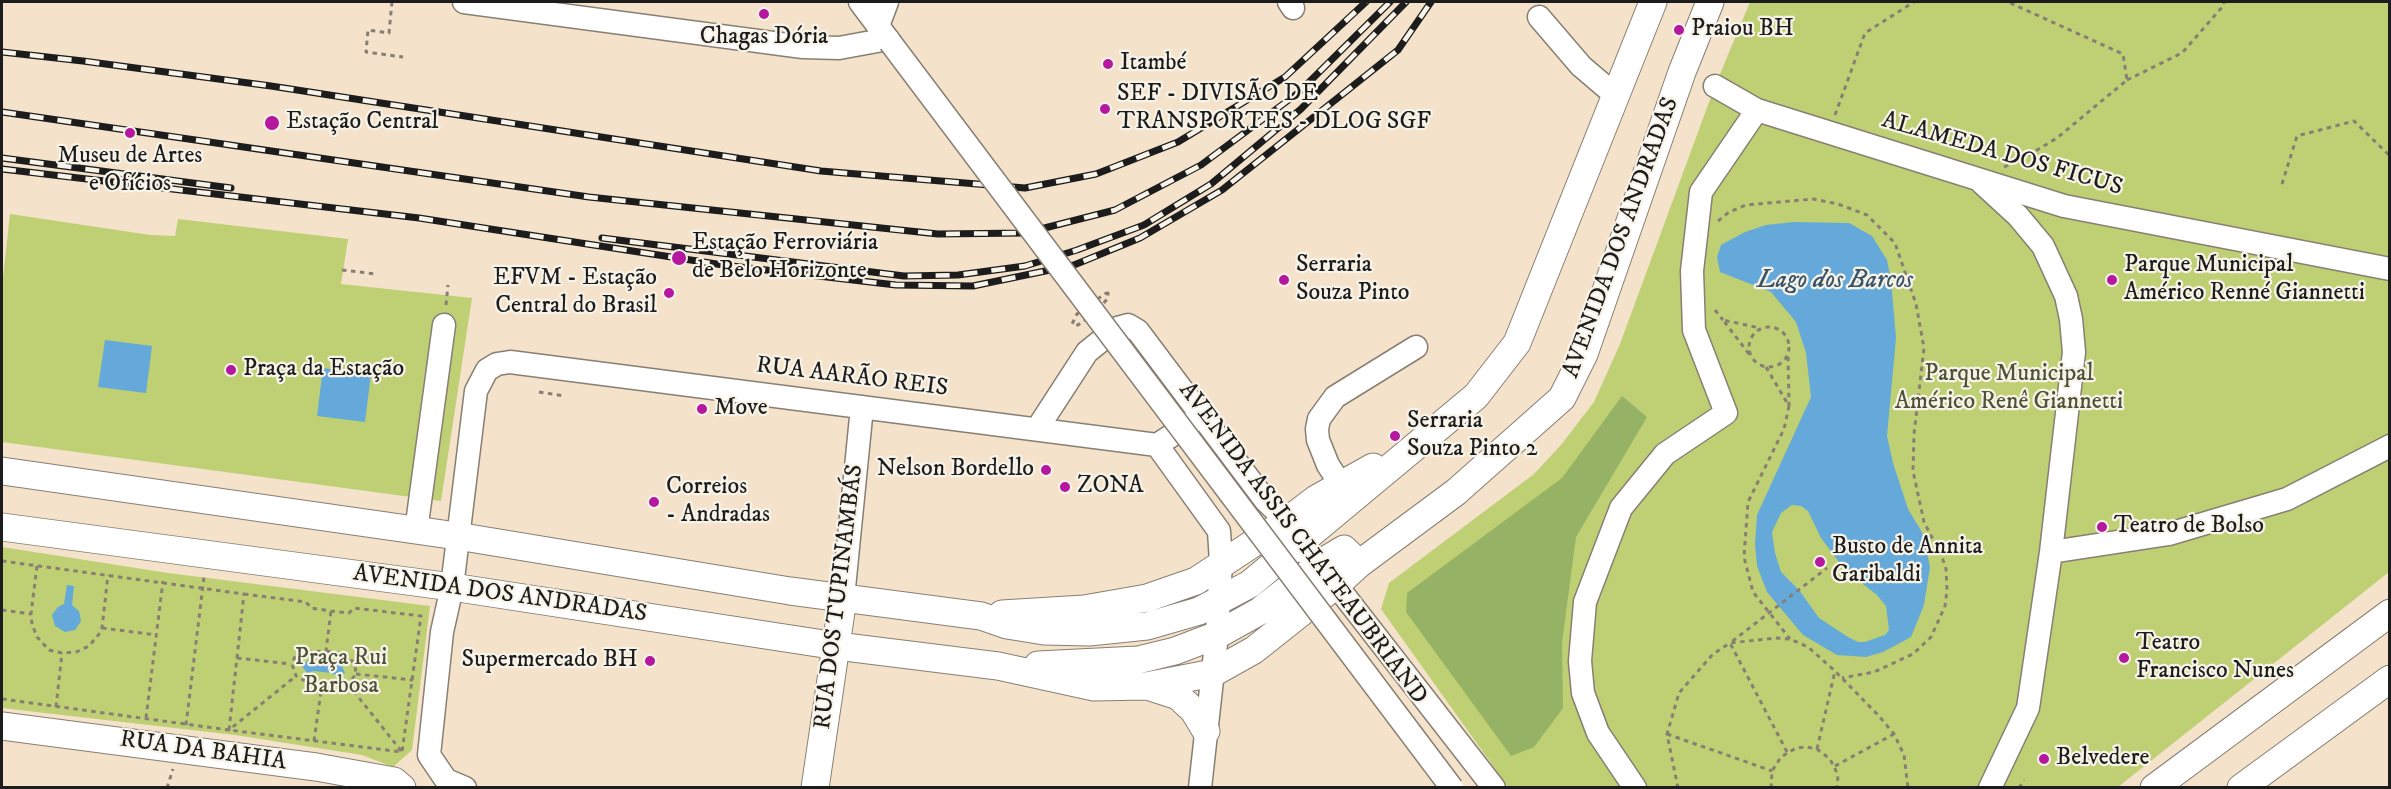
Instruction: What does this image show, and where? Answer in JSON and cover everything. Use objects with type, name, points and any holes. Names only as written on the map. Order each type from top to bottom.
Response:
[{"type":"main road","name":"AVENIDA DOS ANDRADAS","points":[[981,616],[1007,625],[1044,631],[1089,632],[1147,626],[1199,610],[1250,584],[1476,396],[1517,343],[1653,2]]},
{"type":"main road","name":"AVENIDA DOS ANDRADAS","points":[[998,666],[1138,660],[1175,651],[1217,635],[1260,612],[1342,558],[1456,492],[1562,398],[1584,354],[1682,72],[1710,2]]},
{"type":"main road","name":"AVENIDA DOS ANDRADAS","points":[[5,475],[458,536],[843,598],[981,616],[1084,609],[1147,598],[1196,580],[1316,499],[1432,434]]},
{"type":"main road","points":[[1287,520],[1303,541],[1331,538],[1342,558]]},
{"type":"main road","name":"AVENIDA DOS ANDRADAS","points":[[2,527],[452,587],[837,646],[998,666],[1094,687],[1146,686],[1212,673],[1254,650],[1336,585],[1342,558]]},
{"type":"main road","name":"RUA DOS TUPINAMBÁS","points":[[815,788],[843,598]]},
{"type":"main road","points":[[2154,788],[2390,613]]},
{"type":"main road","points":[[2241,788],[2390,679]]},
{"type":"main road","points":[[1146,686],[1178,696],[1194,711],[1206,731]]},
{"type":"main road","name":"RUA DA BAHIA","points":[[2,726],[183,736],[316,767],[394,781],[402,788]]},
{"type":"street","points":[[464,2],[522,5],[803,47],[839,48],[885,36],[887,2]]},
{"type":"street","name":"AVENIDA ASSIS CHATEAUBRIAND","points":[[860,2],[1452,788]]},
{"type":"street","points":[[1539,17],[1581,66],[1615,95]]},
{"type":"street","name":"ALAMEDA DOS FICUS","points":[[1715,87],[1757,110],[2064,206],[2390,269]]},
{"type":"street","points":[[1635,788],[1598,733],[1583,693],[1580,661],[1585,602],[1621,508],[1665,454],[1726,413],[1694,330],[1692,271],[1701,192],[1757,110]]},
{"type":"street","points":[[1976,178],[2018,216],[2043,246],[2066,296],[2072,320],[2074,352],[2052,552],[2028,708],[1990,788]]},
{"type":"street","points":[[416,531],[444,325]]},
{"type":"street","name":"AVENIDA ASSIS CHATEAUBRIAND","points":[[1037,429],[1087,352],[1117,328],[1128,325],[1138,331],[1266,500],[1287,520]]},
{"type":"street","points":[[1341,485],[1328,465],[1318,440],[1319,419],[1335,397],[1416,347]]},
{"type":"street","name":"RUA AARÃO REIS","points":[[458,536],[476,391],[480,379],[487,370],[497,364],[510,362],[1157,445]]},
{"type":"street","name":"RUA DOS TUPINAMBÁS","points":[[843,598],[862,407]]},
{"type":"street","points":[[1200,788],[1217,635],[1221,562],[1220,531],[1157,445],[1203,415]]},
{"type":"street","points":[[2052,552],[2169,534],[2287,499],[2390,446]]},
{"type":"street","points":[[458,536],[452,587],[442,632],[429,755],[446,780],[465,788]]},
{"type":"street","name":"AVENIDA ASSIS CHATEAUBRIAND","points":[[1336,585],[1494,788]]},
{"type":"path","points":[[392,2],[390,33],[368,30],[366,52],[403,57]]},
{"type":"path","points":[[1829,132],[1865,33],[1914,2]]},
{"type":"path","points":[[2008,2],[2123,54],[2127,80]]},
{"type":"path","points":[[1976,178],[2022,159],[2057,138],[2127,80],[2182,53],[2224,5],[2224,2]]},
{"type":"path","points":[[2282,184],[2297,136],[2354,121],[2390,156]]},
{"type":"path","points":[[1715,227],[1719,220],[1729,212],[1746,205],[1813,198],[1867,215],[1895,243],[1916,304],[1924,348],[1914,434],[1913,471],[1924,522],[1946,569],[1945,606],[1931,637],[1913,654],[1874,672],[1842,678]]},
{"type":"path","points":[[342,270],[376,274]]},
{"type":"path","points":[[1711,304],[1754,361],[1766,367],[1789,406]]},
{"type":"path","points":[[1723,320],[1761,328],[1774,327],[1785,334],[1788,340],[1789,406],[1784,429],[1748,502],[1743,557],[1753,592],[1790,639]]},
{"type":"path","points":[[1750,355],[1749,342],[1755,331],[1761,328]]},
{"type":"path","points":[[1766,367],[1779,364],[1788,354]]},
{"type":"path","points":[[538,392],[565,396]]},
{"type":"path","points":[[167,788],[183,736],[208,554]]},
{"type":"path","points":[[2,561],[306,602],[311,608],[331,611],[349,613],[354,608],[421,616],[402,752]]},
{"type":"path","points":[[37,566],[31,614],[32,624],[37,637],[49,650],[62,653],[76,652],[89,646],[102,627],[108,575]]},
{"type":"path","points":[[1678,788],[1667,734],[1679,693],[1713,654],[1827,568]]},
{"type":"path","points":[[146,718],[163,581]]},
{"type":"path","points":[[230,730],[244,594]]},
{"type":"path","points":[[2,610],[31,614]]},
{"type":"path","points":[[326,651],[331,611]]},
{"type":"path","points":[[102,627],[157,635]]},
{"type":"path","points":[[1730,643],[1775,638],[1790,639],[1808,647],[1842,678],[1894,734],[1904,755],[1908,788]]},
{"type":"path","points":[[1730,643],[1787,752]]},
{"type":"path","points":[[326,651],[344,654],[355,665],[356,674],[348,684],[339,686],[322,684],[305,681],[296,676],[292,664],[295,656],[302,652],[326,651]]},
{"type":"path","points":[[56,708],[62,653]]},
{"type":"path","points":[[237,658],[292,664]]},
{"type":"path","points":[[1817,749],[1835,671]]},
{"type":"path","points":[[356,674],[413,681]]},
{"type":"path","points":[[230,730],[296,676]]},
{"type":"path","points":[[314,741],[322,684]]},
{"type":"path","points":[[348,684],[402,752]]},
{"type":"path","points":[[2,699],[56,708],[146,718],[183,736],[230,730],[402,752]]},
{"type":"path","points":[[1667,734],[1772,771]]},
{"type":"path","points":[[1835,766],[1894,734]]},
{"type":"path","points":[[1771,788],[1775,763],[1787,752],[1806,747],[1817,749],[1830,759],[1838,775],[1837,788]]},
{"type":"path","points":[[2019,788],[2024,780]]},
{"type":"green space","name":"Parque Municipal Américo Renê Giannetti","points":[[1750,2],[2389,2],[2389,572],[2118,787],[1508,787],[1381,609],[1389,583],[1534,474],[1561,445],[1594,402],[1620,344],[1715,86]]},
{"type":"green space","name":"Praça da Estação","points":[[10,214],[150,235],[175,236],[178,219],[348,239],[341,284],[472,298],[441,501],[2,442],[2,287]]},
{"type":"green space","points":[[1622,396],[1647,417],[1576,537],[1562,643],[1563,708],[1534,747],[1511,756],[1406,612],[1407,593],[1562,478]]},
{"type":"green space","name":"Praça Rui Barbosa","points":[[2,547],[168,573],[430,606],[412,750],[393,767],[362,755],[235,735],[2,708]]},
{"type":"water","name":"Lago dos Barcos","points":[[1793,222],[1849,223],[1872,236],[1887,260],[1896,338],[1887,436],[1908,509],[1923,534],[1930,567],[1924,605],[1911,637],[1883,652],[1866,657],[1837,655],[1803,635],[1767,592],[1757,566],[1755,544],[1757,515],[1811,397],[1806,353],[1796,322],[1771,292],[1720,272],[1717,257],[1721,245],[1745,232],[1766,225]],"holes":[[[1792,505],[1801,506],[1808,511],[1821,538],[1845,570],[1877,595],[1886,606],[1889,630],[1885,635],[1865,642],[1858,642],[1848,637],[1819,618],[1799,590],[1781,572],[1772,532],[1781,513]]]},
{"type":"water","points":[[105,340],[152,346],[146,393],[98,387]]},
{"type":"water","points":[[323,368],[371,374],[365,422],[317,416]]},
{"type":"water","points":[[67,585],[74,586],[72,605],[79,611],[81,621],[75,630],[65,632],[55,626],[52,615],[58,607],[64,604]]},
{"type":"water","points":[[308,660],[316,664],[332,666],[341,664],[345,673],[340,677],[331,673],[314,671],[307,673],[302,666]]},
{"type":"railway","points":[[2,52],[271,86],[821,171],[1025,188],[1096,174],[1178,142],[1285,77],[1366,2]]},
{"type":"railway","points":[[2,112],[589,197],[938,234],[1025,233],[1115,210],[1201,165],[1298,93],[1390,2]]},
{"type":"railway","points":[[602,238],[904,276],[958,275],[1025,266],[1077,250],[1144,225],[1211,184],[1301,109],[1406,2]]},
{"type":"railway","points":[[2,169],[419,218],[723,265],[896,285],[973,286],[1074,265],[1140,238],[1222,190],[1398,50],[1431,2]]},
{"type":"railway","points":[[2,158],[231,188]]},
{"type":"place","name":"Chagas Dória","points":[[764,14]]},
{"type":"place","name":"Praiou BH","points":[[1679,30]]},
{"type":"place","name":"Itambé","points":[[1108,64]]},
{"type":"place","name":"SEF - DIVISÃO DE TRANSPORTES - DLOG SGF","points":[[1105,109]]},
{"type":"place","name":"Estação Central","points":[[272,123]]},
{"type":"place","name":"Museu de Artes e Ofícios","points":[[130,133]]},
{"type":"place","name":"Estação Ferroviária de Belo Horizonte","points":[[679,258]]},
{"type":"place","name":"Serraria Souza Pinto","points":[[1284,280]]},
{"type":"place","name":"Parque Municipal Américo Renné Giannetti","points":[[2112,280]]},
{"type":"place","name":"EFVM - Estação Central do Brasil","points":[[669,293]]},
{"type":"place","name":"Praça da Estação","points":[[231,370]]},
{"type":"place","name":"Move","points":[[702,409]]},
{"type":"place","name":"Serraria Souza Pinto 2","points":[[1395,436]]},
{"type":"place","name":"Nelson Bordello","points":[[1046,470]]},
{"type":"place","name":"ZONA","points":[[1065,487]]},
{"type":"place","name":"Correios - Andradas","points":[[654,502]]},
{"type":"place","name":"Teatro de Bolso","points":[[2102,527]]},
{"type":"place","name":"Busto de Annita Garibaldi","points":[[1820,562]]},
{"type":"place","name":"Teatro Francisco Nunes","points":[[2124,658]]},
{"type":"place","name":"Supermercado BH","points":[[650,661]]},
{"type":"place","name":"Belvedere","points":[[2044,759]]}]
